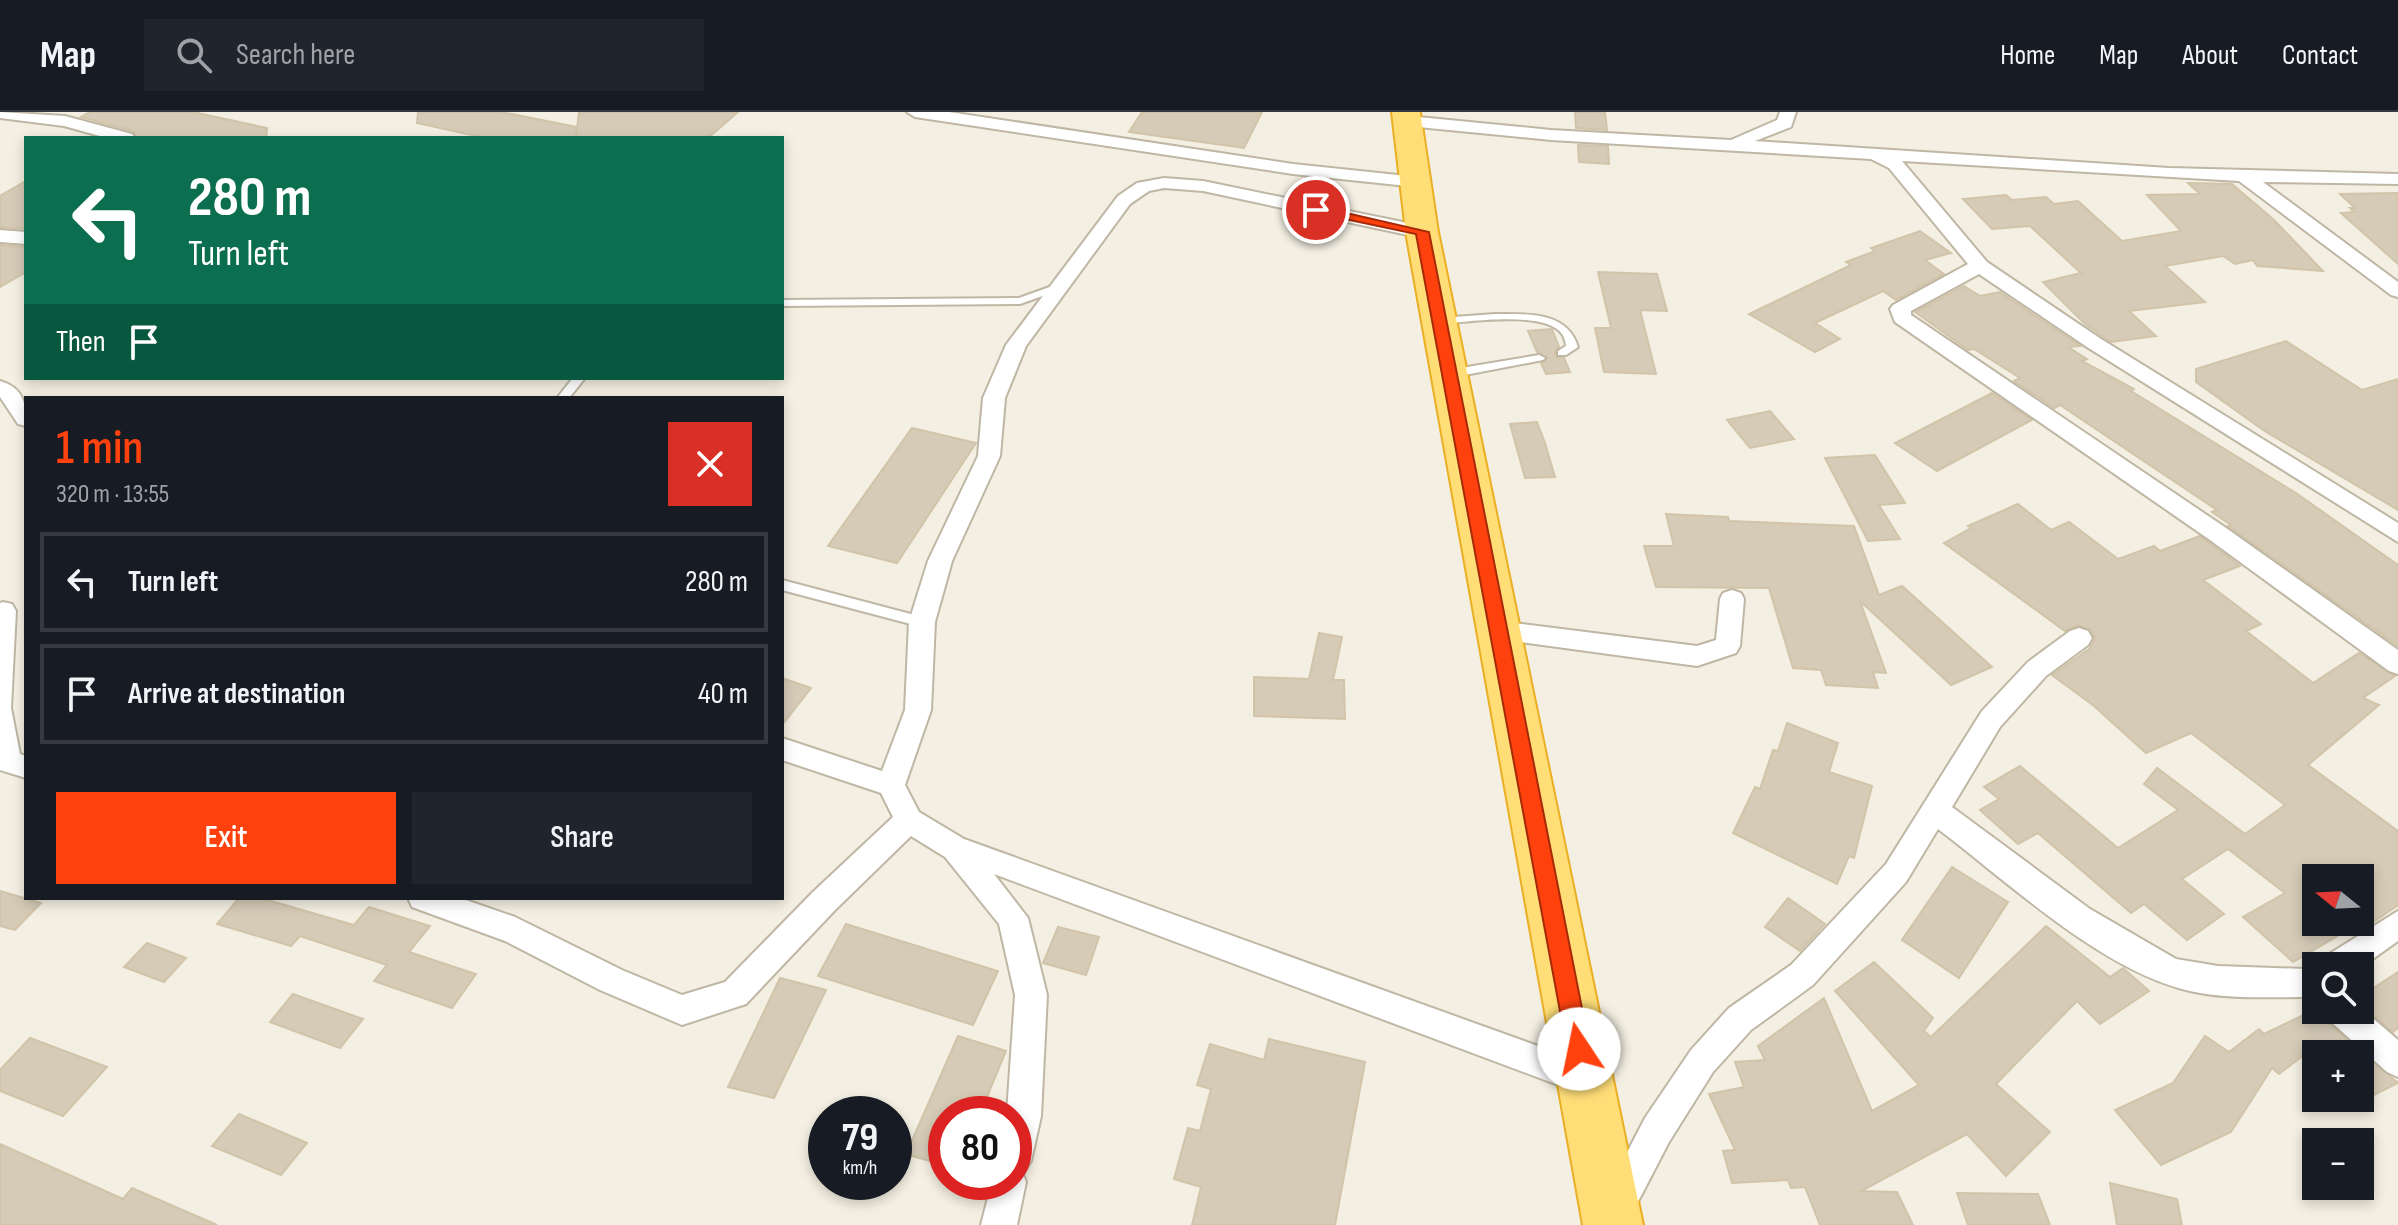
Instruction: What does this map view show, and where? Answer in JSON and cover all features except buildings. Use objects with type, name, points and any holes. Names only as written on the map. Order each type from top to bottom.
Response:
[{"type":"highway","points":[[1407,117],[1422,232],[1612,1221]]},
{"type":"street","points":[[915,112],[990,117],[1293,169],[1417,182]]},
{"type":"street","points":[[1732,144],[1785,123],[1788,112]]},
{"type":"street","points":[[0,113],[65,121],[119,136]]},
{"type":"street","points":[[1407,117],[1495,134],[1732,144],[2242,175],[2398,179]]},
{"type":"street","points":[[1874,154],[1895,164],[1915,185],[1980,266],[2094,343],[2398,534]]},
{"type":"street","points":[[2242,175],[2398,291]]},
{"type":"street","points":[[891,785],[918,710],[922,622],[940,561],[989,456],[994,398],[1016,345],[1124,200],[1143,187],[1164,183],[1203,186],[1422,232]]},
{"type":"street","points":[[0,236],[24,238]]},
{"type":"street","points":[[1980,266],[1900,309],[1902,318],[2218,534],[2398,664]]},
{"type":"street","points":[[0,388],[8,392],[24,416]]},
{"type":"street","points":[[1498,630],[1697,656],[1727,646],[1732,599]]},
{"type":"street","points":[[0,705],[10,607]]},
{"type":"street","points":[[1612,1221],[1657,1130],[1702,1061],[1740,1019],[1802,975],[1896,873],[1991,719],[2037,669],[2079,638]]},
{"type":"street","points":[[0,712],[7,761],[24,766]]},
{"type":"street","points":[[784,750],[891,785],[909,820],[955,848],[1585,1079]]},
{"type":"street","points":[[1935,811],[2096,929],[2171,972],[2233,982],[2302,983]]},
{"type":"street","points":[[429,900],[515,931],[611,980],[682,1010],[735,994],[824,901],[909,820]]},
{"type":"street","points":[[955,848],[1013,918],[1031,995],[1025,1096]]},
{"type":"street","points":[[2357,952],[2398,924]]},
{"type":"street","points":[[2356,1024],[2398,1061]]},
{"type":"street","points":[[999,1225],[1005,1200]]},
{"type":"lane","points":[[784,303],[1020,301],[1058,287]]},
{"type":"lane","points":[[1439,321],[1538,319],[1556,322],[1567,328],[1573,337],[1572,347],[1562,353]]},
{"type":"lane","points":[[1449,374],[1539,358]]},
{"type":"lane","points":[[565,396],[577,380]]},
{"type":"lane","points":[[784,586],[922,622]]},
{"type":"route","points":[[1316,210],[1422,232],[1579,1049]]}]
